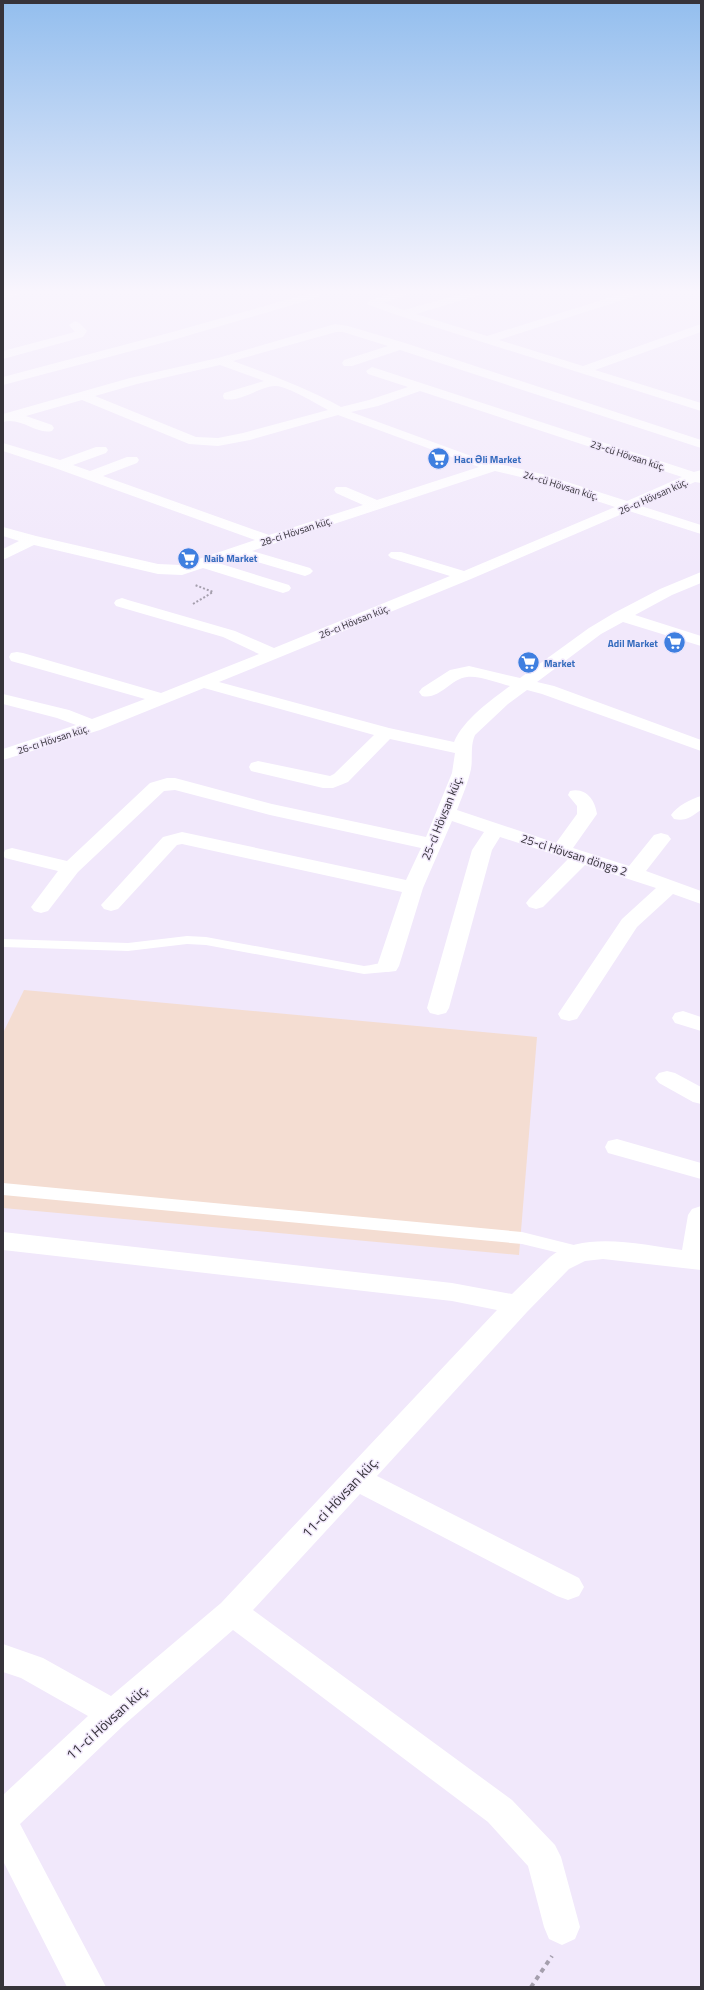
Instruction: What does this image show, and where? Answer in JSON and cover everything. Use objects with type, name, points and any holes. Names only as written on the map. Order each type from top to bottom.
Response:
[{"type":"street","points":[[7,411],[82,396],[117,386]]},
{"type":"street","points":[[229,396],[262,386]]},
{"type":"street","name":"24-cü Hövsan küç.","points":[[289,386],[319,399],[351,417],[494,467],[537,477],[701,530]]},
{"type":"street","name":"23-cü Hövsan küç.","points":[[417,386],[699,477]]},
{"type":"street","points":[[522,386],[701,444]]},
{"type":"street","points":[[633,386],[701,407]]},
{"type":"street","points":[[82,396],[194,441],[206,442],[228,441],[373,403],[420,387]]},
{"type":"street","points":[[675,399],[694,392]]},
{"type":"street","points":[[7,411],[47,428]]},
{"type":"street","points":[[228,441],[234,455]]},
{"type":"street","points":[[3,447],[60,465],[269,540]]},
{"type":"street","points":[[60,465],[102,450]]},
{"type":"street","points":[[90,476],[132,460]]},
{"type":"street","name":"28-ci Hövsan küç.","points":[[3,531],[32,540],[158,568],[182,570],[376,504],[494,467]]},
{"type":"street","name":"26-cı Hövsan küç.","points":[[3,755],[94,726],[204,683],[465,576],[699,477]]},
{"type":"street","points":[[341,490],[376,504]]},
{"type":"street","points":[[3,555],[32,540]]},
{"type":"street","points":[[235,551],[305,571]]},
{"type":"street","points":[[396,555],[465,576]]},
{"type":"street","points":[[203,563],[283,588]]},
{"type":"street","name":"25-ci Hövsan küç.","points":[[388,966],[413,888],[431,844],[446,813],[461,773],[464,758],[463,742],[467,733],[478,721],[523,684],[596,631],[620,616],[666,592],[701,577]]},
{"type":"street","points":[[122,603],[229,634],[274,654]]},
{"type":"street","points":[[620,616],[701,642]]},
{"type":"street","points":[[17,657],[132,689],[161,699]]},
{"type":"street","points":[[428,692],[462,671],[469,671],[548,690],[701,746]]},
{"type":"street","points":[[204,683],[386,733],[463,749]]},
{"type":"street","points":[[3,699],[63,714],[94,726]]},
{"type":"street","points":[[258,767],[323,782],[333,782],[341,778],[386,733]]},
{"type":"street","points":[[41,907],[71,868],[157,787],[167,784],[175,784],[270,809],[431,844]]},
{"type":"street","points":[[561,850],[587,814],[586,805],[577,795]]},
{"type":"street","points":[[681,815],[701,802]]},
{"type":"street","name":"25-ci Hövsan döngə 2","points":[[446,813],[670,886],[701,898]]},
{"type":"street","points":[[438,1008],[482,850],[495,829]]},
{"type":"street","points":[[111,905],[170,841],[182,838],[413,888]]},
{"type":"street","points":[[633,874],[661,839]]},
{"type":"street","points":[[12,854],[71,868]]},
{"type":"street","points":[[536,903],[582,857]]},
{"type":"street","points":[[570,1014],[629,923],[670,886]]},
{"type":"street","points":[[667,1078],[701,1097]]},
{"type":"street","points":[[617,1147],[701,1171]]},
{"type":"street","points":[[697,1261],[701,1215]]},
{"type":"street","points":[[3,1241],[452,1292],[518,1305]]},
{"type":"street","name":"11-ci Hövsan küç.","points":[[3,1818],[113,1714],[232,1612],[518,1305],[560,1263],[580,1252],[603,1250],[697,1261]]},
{"type":"street","points":[[357,1479],[568,1587]]},
{"type":"street","points":[[232,1612],[500,1810],[543,1857],[562,1928]]},
{"type":"street","points":[[3,1658],[32,1668],[113,1714]]},
{"type":"street","points":[[3,1826],[87,1987]]},
{"type":"lane","points":[[3,943],[128,946],[187,940],[206,941],[364,970],[381,969],[388,966]]},
{"type":"lane","points":[[3,1189],[522,1238],[580,1252]]},
{"type":"path","points":[[171,617],[213,592],[185,582],[180,576],[182,570]]},
{"type":"path","points":[[531,1987],[557,1947],[562,1928]]},
{"type":"shaded area","points":[[24,990],[537,1037],[519,1255],[3,1208],[3,1033]]},
{"type":"place","name":"Hacı Əli Market","points":[[438,459]]},
{"type":"place","name":"Naib Market","points":[[188,558]]},
{"type":"place","name":"Adil Market","points":[[674,643]]},
{"type":"place","name":"Market","points":[[528,663]]}]
